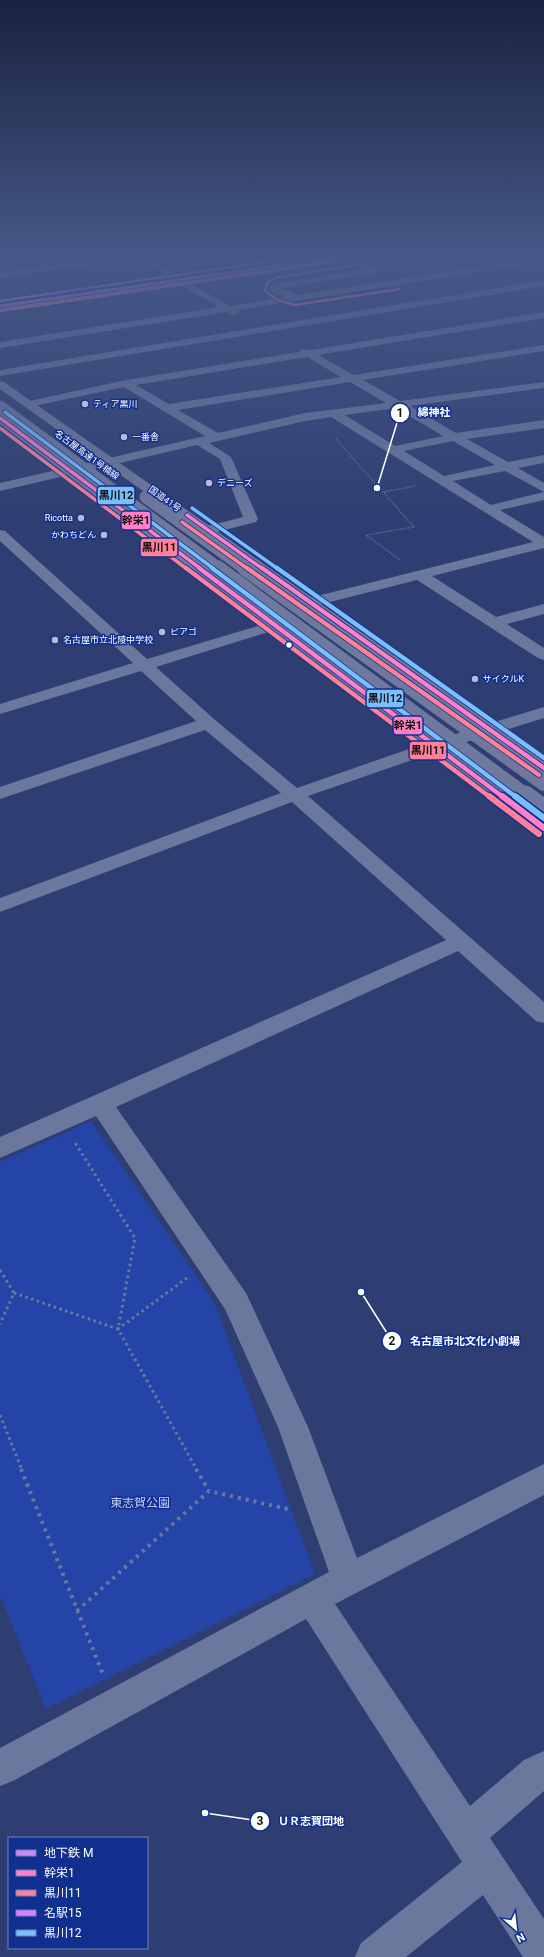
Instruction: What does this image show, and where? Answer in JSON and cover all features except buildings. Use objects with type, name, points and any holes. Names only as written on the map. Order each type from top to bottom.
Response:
[{"type":"highway","name":"国道41号","points":[[0,384],[209,530],[544,768]]},
{"type":"highway","name":"名古屋高速1号楠線","points":[[0,393],[544,783]]},
{"type":"highway","name":"名古屋高速1号楠線","points":[[0,408],[544,810]]},
{"type":"highway","points":[[0,418],[276,624],[544,828]]},
{"type":"street","points":[[0,373],[166,345]]},
{"type":"street","points":[[294,345],[544,488]]},
{"type":"street","points":[[29,404],[126,383],[356,345]]},
{"type":"street","points":[[523,345],[544,358]]},
{"type":"street","points":[[167,408],[544,348]]},
{"type":"street","points":[[126,383],[215,437]]},
{"type":"street","points":[[0,487],[316,415],[544,385]]},
{"type":"street","points":[[333,413],[544,543]]},
{"type":"street","points":[[392,450],[454,437],[544,424]]},
{"type":"street","points":[[198,441],[225,457],[252,519],[209,530]]},
{"type":"street","points":[[441,480],[506,466],[544,460]]},
{"type":"street","points":[[489,509],[544,496]]},
{"type":"street","points":[[0,534],[208,723],[294,795],[544,1015]]},
{"type":"street","points":[[310,602],[544,543]]},
{"type":"street","points":[[420,575],[544,655]]},
{"type":"street","points":[[493,623],[544,609]]},
{"type":"street","points":[[0,709],[276,624]]},
{"type":"street","points":[[0,905],[294,795],[435,746],[544,712]]},
{"type":"street","points":[[0,793],[208,723]]},
{"type":"street","points":[[0,1148],[460,942]]},
{"type":"street","points":[[100,1103],[236,1302],[290,1420],[348,1580]]},
{"type":"street","points":[[0,1768],[312,1598],[544,1479]]},
{"type":"street","points":[[312,1598],[544,1954]]},
{"type":"street","points":[[466,1834],[537,1773],[544,1769]]},
{"type":"street","points":[[375,1957],[487,1867]]},
{"type":"path","points":[[316,415],[414,527],[366,535],[420,575]]},
{"type":"path","points":[[384,492],[441,480]]},
{"type":"path","points":[[61,1120],[135,1238],[118,1329],[209,1491],[326,1517]]},
{"type":"path","points":[[118,1329],[209,1262]]},
{"type":"path","points":[[0,1270],[14,1294],[118,1329]]},
{"type":"path","points":[[0,1324],[14,1294]]},
{"type":"path","points":[[0,1415],[115,1705]]},
{"type":"path","points":[[78,1611],[209,1491]]},
{"type":"green space","name":"東志賀公園","points":[[91,1121],[215,1304],[315,1574],[46,1709],[0,1595],[0,1162]]},
{"type":"transit line","name":"黒川12","points":[[5,412],[544,818]]},
{"type":"transit line","name":"幹栄1","points":[[0,418],[544,828]]},
{"type":"transit line","name":"黒川11","points":[[0,428],[539,834]]},
{"type":"transit line","name":"黒川12","points":[[192,508],[544,758]]},
{"type":"transit line","name":"幹栄1","points":[[187,515],[544,768]]},
{"type":"transit line","name":"黒川11","points":[[182,522],[539,775]]},
{"type":"place","name":"ティア黒川","points":[[85,404]]},
{"type":"place","name":"一番舎","points":[[124,437]]},
{"type":"place","name":"デニーズ","points":[[209,483]]},
{"type":"place","name":"綿神社","points":[[377,488]]},
{"type":"place","name":"Ricotta","points":[[81,518]]},
{"type":"place","name":"かわちどん","points":[[104,535]]},
{"type":"place","name":"ピアゴ","points":[[162,632]]},
{"type":"place","name":"名古屋市立北陵中学校","points":[[55,640]]},
{"type":"place","name":"サイクルK","points":[[475,679]]},
{"type":"place","name":"名古屋市北文化小劇場","points":[[361,1292]]},
{"type":"place","name":"ＵＲ志賀団地","points":[[205,1813]]}]
